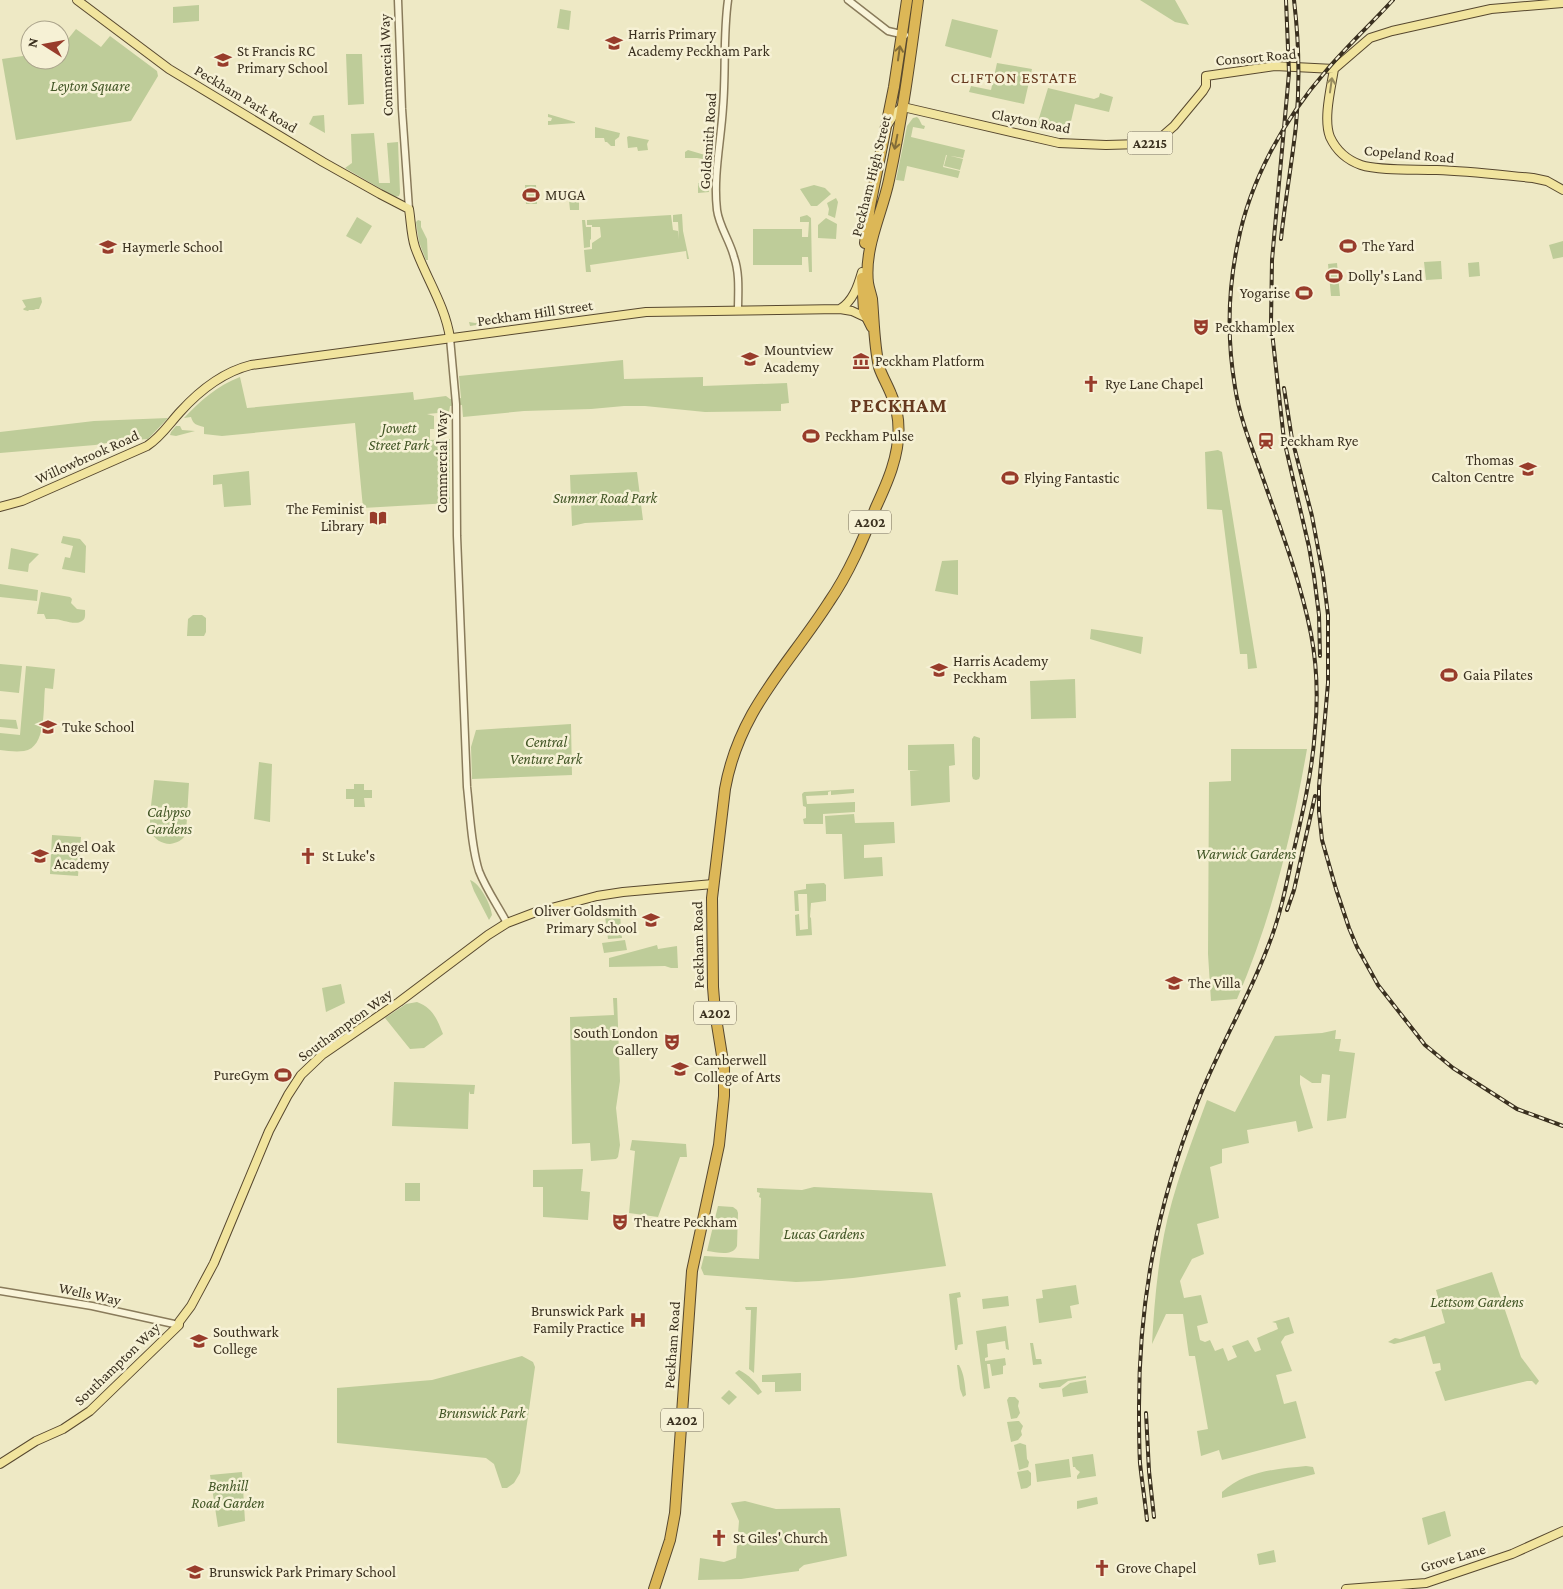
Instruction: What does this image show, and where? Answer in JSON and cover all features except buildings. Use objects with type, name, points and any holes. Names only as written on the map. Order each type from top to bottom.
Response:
[{"type":"highway","name":"Peckham High Street","points":[[873,330],[864,311],[862,272],[870,206],[887,126],[907,0]]},
{"type":"highway","name":"Peckham High Street","points":[[854,560],[889,475],[899,436],[896,409],[892,395],[881,373],[873,330],[872,300],[868,285],[868,261],[870,244],[888,186],[903,107],[918,0]]},
{"type":"highway","name":"Peckham Road","points":[[654,1589],[668,1548],[675,1513],[692,1276],[718,1150],[724,1096],[724,1068],[713,987],[713,884],[728,773],[738,741],[765,691],[830,602],[854,560]]},
{"type":"main road","name":"Peckham Park Road","points":[[77,0],[169,69],[329,166],[409,208]]},
{"type":"main road","points":[[1334,68],[1370,38],[1392,31],[1491,9],[1563,3]]},
{"type":"main road","name":"Consort Road","points":[[1206,76],[1275,66],[1334,68]]},
{"type":"main road","name":"Copeland Road","points":[[1334,68],[1329,102],[1329,134],[1347,159],[1363,166],[1533,178],[1547,181],[1563,190]]},
{"type":"main road","name":"Clayton Road","points":[[903,107],[1059,143],[1142,144],[1160,139],[1174,126],[1203,91],[1206,86],[1206,76]]},
{"type":"main road","points":[[887,126],[895,114],[903,107]]},
{"type":"main road","name":"Commercial Way","points":[[409,208],[414,243],[442,307],[450,338]]},
{"type":"main road","name":"Peckham High Street","points":[[844,310],[858,284],[862,272]]},
{"type":"main road","points":[[844,310],[858,304],[863,298],[868,285]]},
{"type":"main road","name":"Peckham Hill Street","points":[[236,370],[250,365],[646,312],[844,310]]},
{"type":"main road","points":[[844,310],[867,318]]},
{"type":"main road","name":"Willowbrook Road","points":[[0,507],[13,505],[141,449],[158,438],[182,410],[215,381],[236,370]]},
{"type":"main road","name":"Southampton Way","points":[[0,1464],[36,1441],[63,1429],[90,1411],[176,1324],[194,1301],[214,1263],[269,1131],[294,1083],[322,1055],[399,1002],[488,935],[507,923],[536,912],[597,896],[713,884]]},
{"type":"main road","name":"Grove Lane","points":[[1346,1589],[1426,1583],[1512,1554],[1563,1530]]},
{"type":"street","name":"Commercial Way","points":[[398,0],[402,109],[409,208]]},
{"type":"street","name":"Goldsmith Road","points":[[728,0],[725,27],[724,105],[717,152],[716,188],[719,220],[735,258],[738,310]]},
{"type":"street","points":[[848,0],[888,31],[913,36]]},
{"type":"street","name":"Commercial Way","points":[[450,338],[456,413],[457,541],[467,787],[478,868],[482,879],[507,923]]},
{"type":"street","name":"Wells Way","points":[[0,1291],[74,1303],[176,1324]]},
{"type":"green space","points":[[1140,0],[1175,0],[1189,25],[1175,22]]},
{"type":"green space","points":[[199,5],[199,21],[173,23],[173,7]]},
{"type":"green space","points":[[560,9],[571,11],[569,30],[557,28]]},
{"type":"green space","points":[[952,19],[998,30],[991,58],[945,46]]},
{"type":"green space","name":"Leyton Square","points":[[76,29],[101,47],[110,36],[157,71],[158,76],[131,121],[16,140],[2,59],[20,56],[20,70],[70,70],[70,36]]},
{"type":"green space","points":[[346,54],[362,54],[364,104],[348,105]]},
{"type":"green space","points":[[997,63],[1032,69],[1024,104],[969,92],[971,86],[991,90]]},
{"type":"green space","points":[[1048,88],[1094,99],[1099,97],[1100,93],[1113,97],[1109,112],[1075,104],[1068,134],[1036,128]]},
{"type":"green space","points":[[548,114],[575,123],[548,125],[548,121],[551,121],[552,118],[548,117]]},
{"type":"green space","points":[[324,115],[325,133],[309,124],[313,116]]},
{"type":"green space","points":[[917,117],[922,125],[925,126],[924,129],[913,127],[911,137],[965,150],[963,158],[946,155],[943,167],[960,171],[958,178],[907,166],[904,181],[896,180],[907,126],[913,118]]},
{"type":"green space","points":[[595,127],[620,133],[619,137],[615,140],[615,146],[605,142],[604,138],[595,138]]},
{"type":"green space","points":[[374,133],[379,183],[390,183],[387,143],[398,142],[399,196],[395,197],[345,168],[352,163],[351,134]]},
{"type":"green space","points":[[627,137],[649,140],[647,144],[648,150],[638,151],[637,147],[628,148]]},
{"type":"green space","points":[[688,150],[705,155],[709,160],[685,158],[685,152]]},
{"type":"green space","points":[[947,155],[963,159],[960,170],[944,166]]},
{"type":"green space","points":[[709,182],[709,192],[698,193],[698,183]]},
{"type":"green space","name":"MUGA","points":[[525,185],[536,185],[537,204],[526,204]]},
{"type":"green space","points":[[814,185],[825,188],[831,194],[817,206],[811,206],[800,189]]},
{"type":"green space","points":[[836,198],[838,202],[835,218],[828,215],[827,203]]},
{"type":"green space","points":[[569,200],[579,200],[579,210],[570,210]]},
{"type":"green space","points":[[682,214],[683,231],[689,259],[687,259],[686,251],[590,265],[591,272],[586,272],[584,250],[592,249],[592,243],[601,237],[600,227],[587,225],[587,220],[671,215],[673,230],[678,231],[679,239],[678,222],[673,222],[673,215]]},
{"type":"green space","points":[[807,215],[811,218],[812,272],[809,272],[808,257],[802,257],[802,265],[753,265],[753,229],[802,229],[802,237],[808,237],[809,222],[800,222],[800,217]]},
{"type":"green space","points":[[357,217],[372,226],[361,244],[346,236]]},
{"type":"green space","points":[[826,218],[837,224],[836,239],[818,238],[818,225]]},
{"type":"green space","points":[[418,220],[421,221],[421,227],[427,239],[428,260],[426,260],[419,242],[416,222]]},
{"type":"green space","points":[[582,220],[585,220],[586,227],[591,227],[590,247],[584,248]]},
{"type":"green space","points":[[1563,241],[1563,257],[1553,259],[1549,245]]},
{"type":"green space","points":[[1441,261],[1442,279],[1426,280],[1424,262]]},
{"type":"green space","points":[[1479,262],[1480,276],[1469,277],[1468,263]]},
{"type":"green space","name":"Dolly's Land","points":[[1337,263],[1340,296],[1331,296],[1328,264]]},
{"type":"green space","points":[[41,297],[42,302],[39,309],[28,311],[23,309],[26,307],[22,300]]},
{"type":"green space","points":[[502,314],[492,322],[470,326],[469,322],[490,321],[490,316]]},
{"type":"green space","name":"Jowett Street Park","points":[[623,360],[624,379],[703,377],[703,386],[787,383],[789,403],[781,404],[781,411],[705,412],[645,406],[624,406],[524,411],[463,417],[462,405],[450,406],[449,412],[427,414],[434,416],[434,429],[430,429],[430,440],[450,439],[450,503],[363,508],[355,423],[222,436],[204,434],[204,427],[195,424],[191,417],[184,418],[209,394],[240,377],[247,408],[413,392],[414,400],[446,396],[450,399],[461,398],[459,376]]},
{"type":"green space","points":[[168,418],[148,439],[0,453],[0,432],[94,421]]},
{"type":"green space","points":[[176,426],[180,426],[182,430],[195,431],[176,436],[170,435]]},
{"type":"green space","points":[[1218,450],[1222,452],[1257,668],[1248,669],[1247,654],[1240,654],[1222,510],[1207,509],[1205,452]]},
{"type":"green space","points":[[249,471],[251,505],[224,507],[222,484],[213,485],[213,475]]},
{"type":"green space","name":"Sumner Road Park","points":[[637,472],[643,520],[585,523],[572,526],[570,475]]},
{"type":"green space","points":[[63,536],[80,539],[86,546],[85,573],[62,569],[65,557],[70,558],[73,546],[61,543]]},
{"type":"green space","points":[[11,548],[39,554],[29,564],[28,572],[8,569]]},
{"type":"green space","points":[[958,560],[958,595],[935,591],[942,561]]},
{"type":"green space","points":[[0,584],[38,590],[37,601],[0,597]]},
{"type":"green space","points":[[41,592],[70,597],[72,599],[71,603],[77,609],[85,610],[84,619],[72,623],[57,619],[46,619],[44,614],[37,614]]},
{"type":"green space","points":[[193,615],[202,615],[206,618],[206,632],[204,636],[187,636],[188,619]]},
{"type":"green space","points":[[1091,629],[1143,637],[1141,654],[1090,639]]},
{"type":"green space","points":[[0,664],[22,666],[19,693],[0,691]]},
{"type":"green space","points":[[26,666],[55,669],[53,689],[45,688],[44,715],[40,734],[37,742],[31,748],[24,751],[0,750],[0,733],[20,735]]},
{"type":"green space","points":[[1075,679],[1076,718],[1031,719],[1030,681]]},
{"type":"green space","points":[[0,719],[16,720],[18,729],[0,727]]},
{"type":"green space","name":"Central Venture Park","points":[[571,724],[572,775],[472,779],[471,747],[476,730]]},
{"type":"green space","points":[[974,736],[980,738],[980,776],[976,780],[972,776],[972,739]]},
{"type":"green space","points":[[954,744],[955,765],[949,766],[950,802],[911,806],[910,771],[920,771],[908,770],[908,745]]},
{"type":"green space","name":"Warwick Gardens","points":[[1231,749],[1307,749],[1295,813],[1279,877],[1249,969],[1237,999],[1211,1001],[1208,954],[1209,782],[1231,781]]},
{"type":"green space","points":[[259,762],[272,764],[270,822],[254,819]]},
{"type":"green space","name":"Calypso Gardens","points":[[154,780],[189,783],[186,834],[175,843],[167,844],[161,842],[151,832],[150,814]]},
{"type":"green space","points":[[354,784],[364,784],[364,790],[372,790],[372,798],[364,798],[365,807],[354,807],[354,799],[346,799],[346,789],[354,789]]},
{"type":"green space","points":[[854,789],[854,793],[831,795],[831,791],[828,792],[828,795],[806,796],[807,804],[855,802],[855,812],[823,814],[823,824],[804,824],[803,819],[806,818],[806,807],[803,806],[802,794],[804,792]]},
{"type":"green space","points":[[854,814],[855,823],[894,822],[895,843],[864,845],[864,858],[882,857],[883,876],[844,879],[842,834],[826,834],[825,816]]},
{"type":"green space","points":[[52,835],[81,837],[78,876],[50,874]]},
{"type":"green space","points":[[470,880],[478,885],[487,900],[492,915],[489,920],[474,891]]},
{"type":"green space","points":[[824,883],[826,885],[826,901],[811,903],[812,935],[796,936],[795,915],[799,914],[800,930],[808,929],[807,894],[798,894],[799,911],[795,911],[794,891],[806,889],[806,884]]},
{"type":"green space","points":[[620,915],[622,938],[608,939],[605,916]]},
{"type":"green space","points":[[625,940],[627,950],[604,953],[602,943]]},
{"type":"green space","points":[[657,945],[658,949],[677,946],[678,968],[665,966],[609,967],[609,958]]},
{"type":"green space","points":[[341,984],[345,1003],[326,1012],[322,988]]},
{"type":"green space","points":[[613,998],[617,998],[620,1081],[616,1108],[620,1145],[616,1159],[591,1161],[590,1143],[572,1144],[570,1017],[614,1015]]},
{"type":"green space","points":[[417,1002],[431,1011],[443,1034],[424,1048],[410,1049],[385,1018],[406,1004]]},
{"type":"green space","points":[[1336,1030],[1335,1039],[1341,1039],[1339,1051],[1355,1053],[1346,1118],[1327,1121],[1330,1075],[1322,1074],[1321,1083],[1312,1083],[1300,1075],[1300,1084],[1313,1128],[1298,1132],[1296,1121],[1247,1130],[1249,1143],[1222,1149],[1222,1163],[1210,1167],[1219,1218],[1197,1224],[1204,1254],[1192,1259],[1180,1281],[1184,1298],[1201,1295],[1208,1323],[1197,1326],[1200,1340],[1205,1342],[1210,1340],[1215,1351],[1223,1348],[1228,1361],[1237,1357],[1232,1346],[1248,1340],[1255,1352],[1261,1350],[1257,1338],[1278,1329],[1276,1323],[1272,1322],[1289,1317],[1294,1333],[1285,1336],[1281,1342],[1292,1371],[1276,1375],[1284,1404],[1296,1401],[1306,1438],[1222,1460],[1219,1450],[1201,1456],[1197,1431],[1208,1429],[1195,1356],[1189,1356],[1183,1314],[1166,1314],[1152,1344],[1156,1290],[1162,1249],[1177,1184],[1207,1100],[1235,1112],[1275,1036],[1322,1033]]},
{"type":"green space","points":[[394,1082],[475,1085],[474,1094],[470,1094],[469,1091],[468,1129],[392,1126]]},
{"type":"green space","points":[[632,1140],[686,1144],[687,1157],[680,1157],[658,1217],[629,1213],[635,1151],[630,1150]]},
{"type":"green space","points":[[583,1169],[581,1191],[590,1192],[588,1220],[543,1217],[543,1187],[533,1187],[533,1170]]},
{"type":"green space","points":[[405,1183],[420,1183],[420,1201],[405,1201]]},
{"type":"green space","name":"Lucas Gardens","points":[[814,1187],[932,1193],[946,1266],[853,1278],[796,1282],[704,1275],[701,1268],[704,1256],[759,1259],[761,1198],[757,1188],[802,1190]]},
{"type":"green space","points":[[718,1206],[733,1207],[738,1213],[737,1246],[732,1252],[707,1251]]},
{"type":"green space","name":"Lettsom Gardens","points":[[1492,1272],[1521,1357],[1539,1381],[1536,1385],[1532,1381],[1527,1381],[1445,1401],[1435,1372],[1441,1370],[1440,1363],[1433,1364],[1425,1336],[1394,1344],[1388,1342],[1395,1338],[1400,1339],[1445,1323],[1436,1290]]},
{"type":"green space","points":[[1076,1285],[1079,1304],[1070,1306],[1072,1318],[1039,1323],[1036,1299],[1043,1298],[1042,1290]]},
{"type":"green space","points":[[960,1292],[961,1297],[957,1298],[963,1344],[958,1345],[957,1350],[955,1350],[949,1294]]},
{"type":"green space","points":[[1008,1296],[1009,1306],[983,1309],[982,1299]]},
{"type":"green space","points":[[745,1307],[757,1307],[754,1373],[749,1369],[751,1310],[746,1310]]},
{"type":"green space","points":[[1006,1326],[1009,1350],[1006,1349],[1005,1341],[987,1344],[988,1357],[985,1358],[985,1361],[1005,1358],[1006,1365],[1003,1366],[1003,1374],[992,1376],[990,1364],[987,1364],[990,1388],[984,1389],[976,1331]]},
{"type":"green space","points":[[1030,1343],[1033,1343],[1036,1359],[1041,1359],[1042,1364],[1033,1365]]},
{"type":"green space","name":"Brunswick Park","points":[[522,1356],[533,1362],[535,1367],[520,1473],[514,1483],[507,1488],[502,1488],[494,1464],[486,1458],[337,1443],[337,1388],[432,1380]]},
{"type":"green space","points":[[957,1365],[961,1368],[964,1379],[966,1395],[963,1397],[960,1389]]},
{"type":"green space","points":[[739,1370],[752,1379],[762,1392],[758,1395],[735,1373]]},
{"type":"green space","points":[[801,1373],[801,1391],[775,1392],[775,1382],[762,1382],[762,1375]]},
{"type":"green space","points":[[1086,1376],[1086,1378],[1068,1381],[1060,1387],[1042,1389],[1039,1387],[1039,1383]]},
{"type":"green space","points":[[1086,1380],[1088,1393],[1063,1397],[1062,1389],[1070,1383]]},
{"type":"green space","points":[[729,1390],[737,1397],[729,1405],[721,1398]]},
{"type":"green space","points":[[1009,1397],[1015,1397],[1019,1401],[1020,1413],[1017,1418],[1011,1419],[1007,1400]]},
{"type":"green space","points":[[1019,1421],[1023,1426],[1022,1435],[1018,1440],[1011,1442],[1007,1422]]},
{"type":"green space","points":[[1020,1443],[1026,1445],[1029,1462],[1028,1467],[1019,1470],[1014,1445]]},
{"type":"green space","points":[[1093,1454],[1096,1476],[1077,1479],[1080,1472],[1073,1467],[1072,1457]]},
{"type":"green space","points":[[1069,1459],[1071,1477],[1037,1482],[1035,1464]]},
{"type":"green space","points":[[1306,1466],[1313,1467],[1315,1474],[1222,1498],[1222,1492],[1251,1475],[1272,1470]]},
{"type":"green space","points":[[1028,1470],[1031,1473],[1031,1485],[1021,1489],[1017,1472]]},
{"type":"green space","name":"Benhill Road Garden","points":[[242,1472],[245,1521],[218,1527],[210,1475]]},
{"type":"green space","points":[[1097,1497],[1098,1504],[1077,1509],[1077,1501]]},
{"type":"green space","points":[[745,1501],[776,1509],[840,1508],[847,1556],[804,1565],[799,1571],[741,1579],[698,1580],[700,1558],[724,1562],[736,1558],[739,1521],[731,1503]]},
{"type":"green space","points":[[1445,1511],[1451,1536],[1428,1545],[1422,1518]]},
{"type":"green space","points":[[1274,1550],[1276,1562],[1259,1565],[1257,1554]]},
{"type":"railway","points":[[1286,0],[1289,73],[1272,260],[1271,323],[1284,440],[1314,576],[1319,615],[1320,656]]},
{"type":"railway","points":[[1281,239],[1298,94],[1297,31],[1294,0]]},
{"type":"railway","points":[[1147,1520],[1140,1456],[1139,1407],[1142,1329],[1153,1254],[1161,1217],[1182,1143],[1213,1065],[1261,965],[1276,923],[1306,795],[1312,763],[1316,719],[1316,670],[1307,615],[1279,523],[1237,400],[1232,369],[1230,332],[1232,278],[1238,242],[1251,196],[1260,173],[1283,129],[1326,71],[1393,0]]},
{"type":"railway","points":[[1284,388],[1292,439],[1312,516],[1328,615],[1328,683],[1319,787],[1319,812],[1322,840],[1349,928],[1378,985],[1425,1045],[1453,1068],[1517,1109],[1563,1126]]},
{"type":"railway","points":[[1287,910],[1294,890],[1315,796]]},
{"type":"railway","points":[[1146,1413],[1154,1517]]},
{"type":"place","name":"Harris Primary Academy Peckham Park","points":[[614,43]]},
{"type":"place","name":"St Francis RC Primary School","points":[[223,60]]},
{"type":"place","name":"MUGA","points":[[531,195]]},
{"type":"place","name":"The Yard","points":[[1348,246]]},
{"type":"place","name":"Haymerle School","points":[[108,247]]},
{"type":"place","name":"Dolly's Land","points":[[1334,276]]},
{"type":"place","name":"Yogarise","points":[[1304,293]]},
{"type":"place","name":"Peckhamplex","points":[[1201,327]]},
{"type":"place","name":"Mountview Academy","points":[[750,359]]},
{"type":"place","name":"Peckham Platform","points":[[861,361]]},
{"type":"place","name":"Rye Lane Chapel","points":[[1091,384]]},
{"type":"place","name":"Peckham Pulse","points":[[811,436]]},
{"type":"place","name":"Peckham Rye","points":[[1266,441]]},
{"type":"place","name":"Thomas Calton Centre","points":[[1528,469]]},
{"type":"place","name":"Flying Fantastic","points":[[1010,478]]},
{"type":"place","name":"The Feminist Library","points":[[378,518]]},
{"type":"place","name":"Harris Academy Peckham","points":[[939,670]]},
{"type":"place","name":"Gaia Pilates","points":[[1449,675]]},
{"type":"place","name":"Tuke School","points":[[48,727]]},
{"type":"place","name":"Angel Oak Academy","points":[[40,856]]},
{"type":"place","name":"St Luke's","points":[[308,856]]},
{"type":"place","name":"Oliver Goldsmith Primary School","points":[[651,920]]},
{"type":"place","name":"The Villa","points":[[1174,983]]},
{"type":"place","name":"South London Gallery","points":[[672,1042]]},
{"type":"place","name":"Camberwell College of Arts","points":[[680,1069]]},
{"type":"place","name":"PureGym","points":[[283,1075]]},
{"type":"place","name":"Theatre Peckham","points":[[620,1222]]},
{"type":"place","name":"Brunswick Park Family Practice","points":[[638,1320]]},
{"type":"place","name":"Southwark College","points":[[199,1341]]},
{"type":"place","name":"St Giles' Church","points":[[719,1538]]},
{"type":"place","name":"Grove Chapel","points":[[1102,1568]]},
{"type":"place","name":"Brunswick Park Primary School","points":[[195,1572]]},
{"type":"district","name":"CLIFTON ESTATE","points":[[1014,77]]},
{"type":"district","name":"PECKHAM","points":[[899,405]]}]
